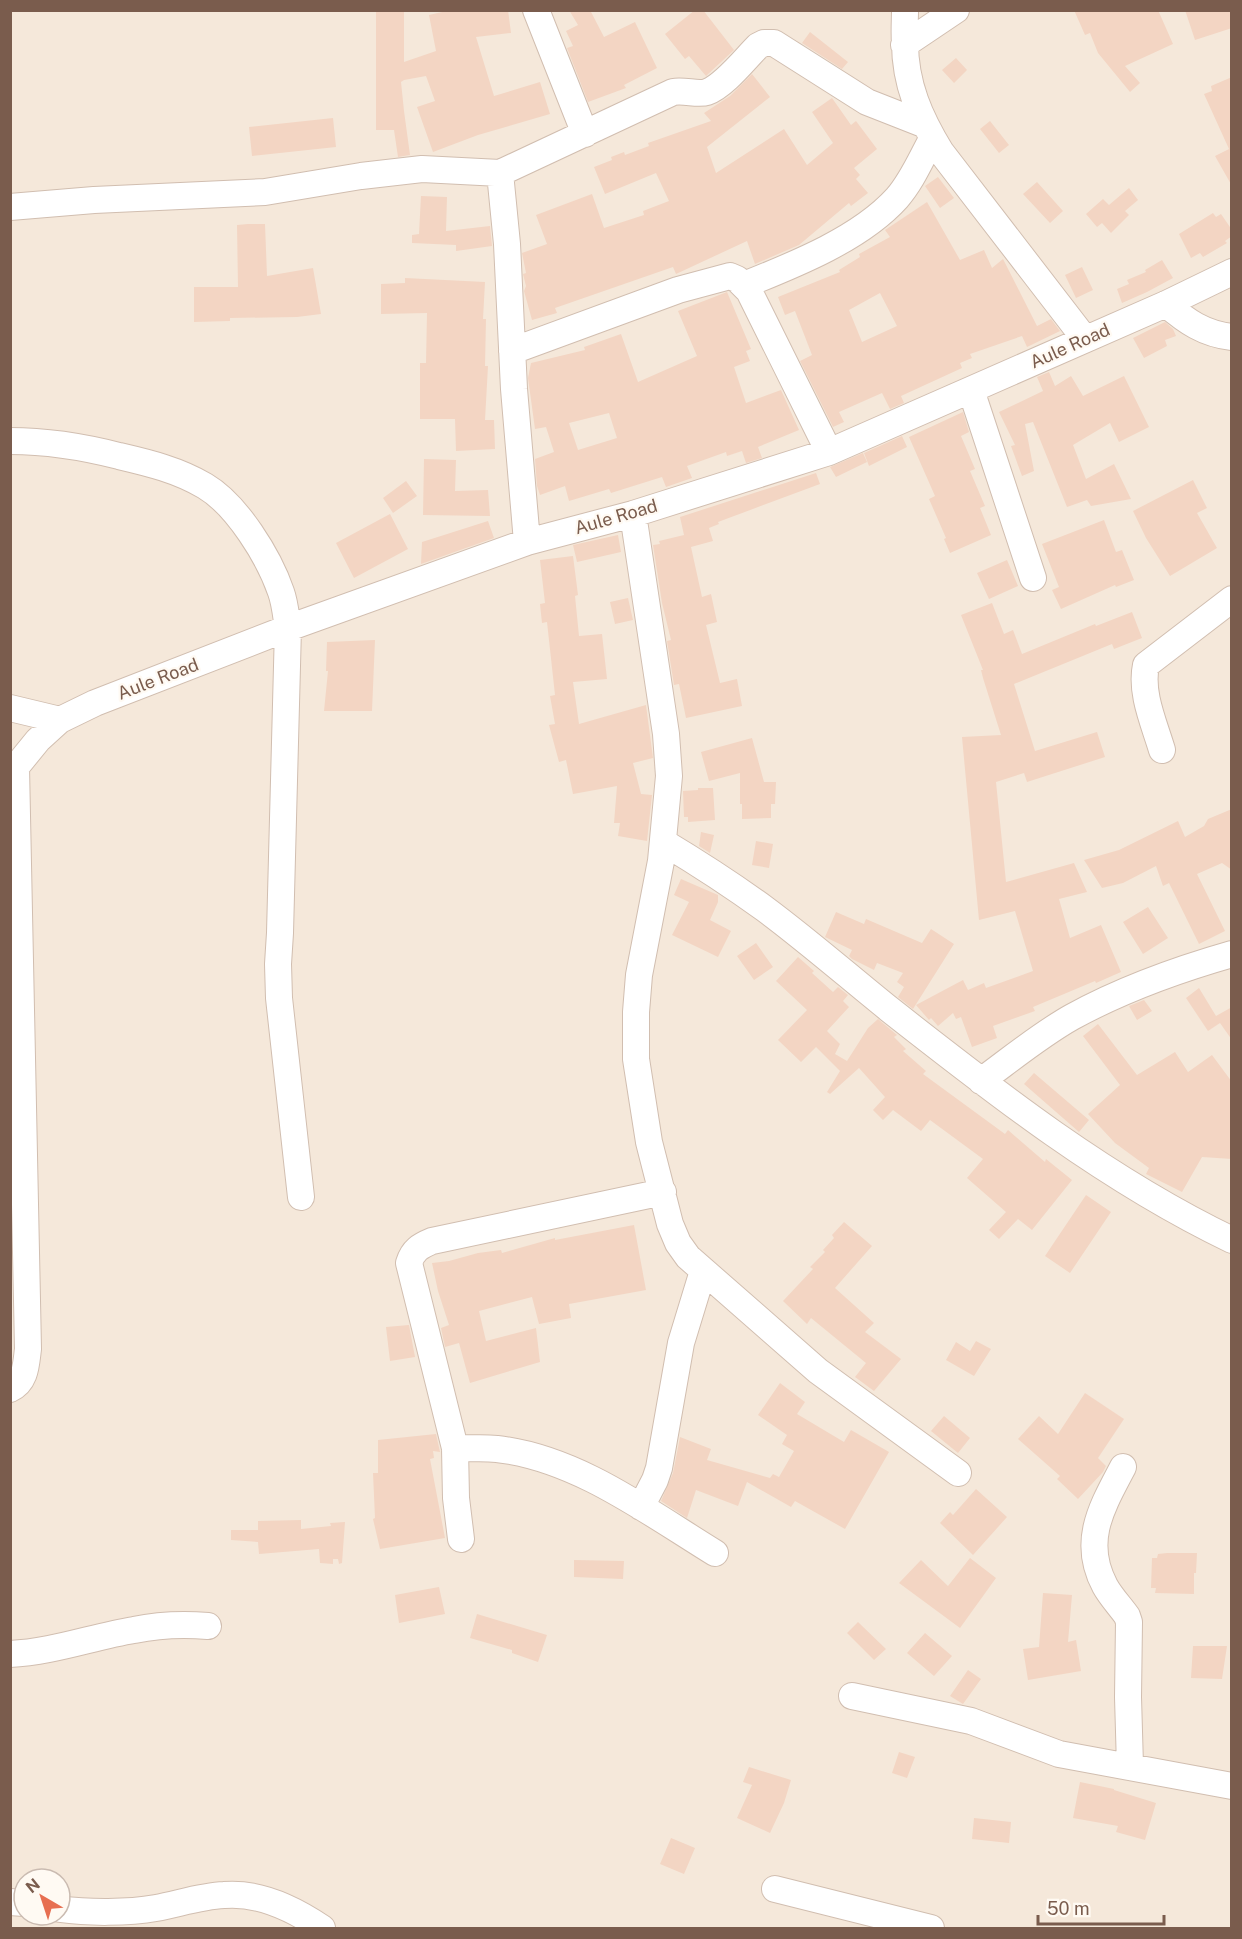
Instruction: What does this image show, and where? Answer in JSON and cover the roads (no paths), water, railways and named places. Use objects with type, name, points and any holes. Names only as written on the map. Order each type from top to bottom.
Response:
[{"type":"street","points":[[536,10],[585,134]]},
{"type":"street","points":[[905,10],[904,45],[910,87],[928,131],[1085,339]]},
{"type":"street","points":[[904,45],[956,10]]},
{"type":"street","points":[[10,207],[94,200],[265,192],[361,176],[422,169],[500,173],[674,92],[685,90],[699,93],[718,87],[758,46],[764,43],[774,43],[867,102],[928,131]]},
{"type":"street","points":[[744,285],[805,260],[875,218],[896,199],[909,183],[928,131]]},
{"type":"street","points":[[500,173],[507,244],[512,351],[527,542]]},
{"type":"street","name":"Aule Road","points":[[13,769],[38,740],[60,720],[95,703],[288,628],[527,542],[633,514],[829,452],[1166,304],[1232,272]]},
{"type":"street","points":[[512,351],[678,290],[730,276],[750,291],[829,452]]},
{"type":"street","points":[[1166,304],[1193,325],[1217,335],[1232,337]]},
{"type":"street","points":[[971,390],[1034,578]]},
{"type":"street","points":[[10,441],[30,441],[101,451],[174,470],[207,487],[232,510],[253,536],[282,594],[288,628],[278,964],[279,998],[301,1197]]},
{"type":"street","points":[[633,514],[666,735],[669,776],[663,842],[639,975],[636,1059],[647,1130],[670,1224],[678,1243],[688,1257],[818,1371],[958,1473]]},
{"type":"street","points":[[1162,750],[1143,678],[1146,665],[1232,599]]},
{"type":"street","points":[[10,708],[60,720]]},
{"type":"street","points":[[10,1389],[16,1387],[25,1372],[28,1349],[17,1113],[13,769]]},
{"type":"street","points":[[663,842],[716,874],[765,909],[981,1081],[1129,1185],[1232,1240]]},
{"type":"street","points":[[981,1081],[1044,1035],[1104,1001],[1165,974],[1232,954]]},
{"type":"street","points":[[461,1539],[456,1498],[455,1448],[409,1263],[412,1254],[420,1246],[432,1241],[663,1192]]},
{"type":"street","points":[[641,1507],[659,1467],[681,1343],[703,1271]]},
{"type":"street","points":[[455,1448],[498,1449],[537,1458],[577,1472],[641,1507],[715,1553]]},
{"type":"street","points":[[1123,1467],[1102,1507],[1094,1530],[1095,1552],[1101,1577],[1129,1622],[1128,1697],[1131,1766]]},
{"type":"street","points":[[10,1654],[46,1650],[135,1629],[183,1624],[208,1626]]},
{"type":"street","points":[[852,1696],[971,1722],[1059,1754],[1232,1786]]},
{"type":"street","points":[[775,1889],[931,1929]]},
{"type":"street","points":[[72,1915],[99,1911],[152,1909],[224,1895],[249,1897],[281,1905],[322,1929]]}]
